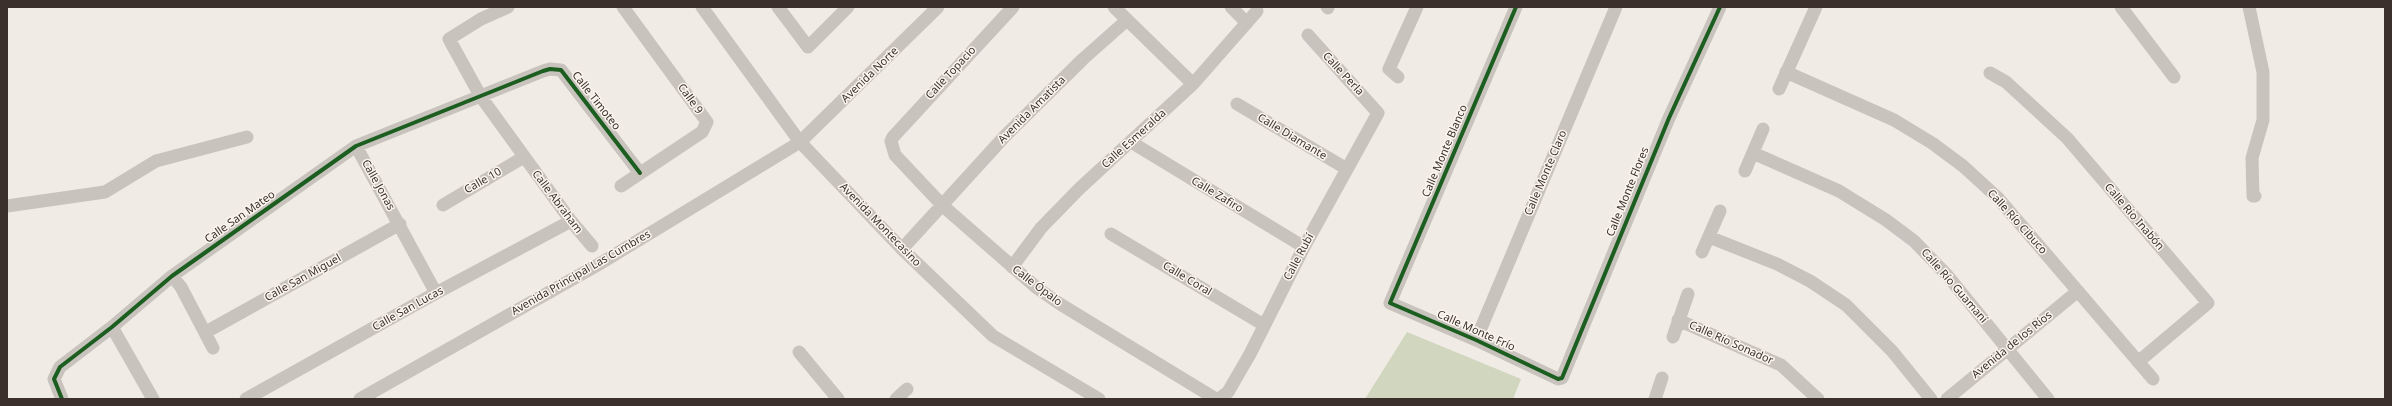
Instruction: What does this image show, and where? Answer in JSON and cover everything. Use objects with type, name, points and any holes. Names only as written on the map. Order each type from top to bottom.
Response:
[{"type":"street","name":"Calle Abraham","points":[[508,7],[481,20],[449,39],[481,97],[571,221],[592,246]]},
{"type":"street","name":"Calle 9","points":[[623,7],[706,122],[702,132],[640,173]]},
{"type":"street","name":"Avenida Montecasino","points":[[702,7],[800,142],[902,249],[993,336],[1099,399]]},
{"type":"street","points":[[778,7],[808,47],[848,7]]},
{"type":"street","name":"Avenida Norte","points":[[800,142],[938,7]]},
{"type":"street","name":"Calle Topacio","points":[[891,141],[923,103],[1013,7]]},
{"type":"street","points":[[1114,7],[1193,84]]},
{"type":"street","points":[[1232,7],[1247,23]]},
{"type":"street","points":[[1398,77],[1389,69],[1416,7]]},
{"type":"street","name":"Calle Monte Blanco","points":[[1390,303],[1516,7]]},
{"type":"street","name":"Calle Monte Claro","points":[[1476,340],[1616,7]]},
{"type":"street","name":"Calle Monte Flores","points":[[1553,377],[1562,378],[1669,118],[1720,7]]},
{"type":"street","points":[[1779,89],[1816,7]]},
{"type":"street","points":[[2121,7],[2174,77]]},
{"type":"street","points":[[2249,7],[2263,72],[2263,120],[2252,158],[2254,196]]},
{"type":"street","name":"Calle Esmeralda","points":[[1012,267],[1041,228],[1079,189],[1193,84],[1257,12]]},
{"type":"street","name":"Avenida Amatista","points":[[902,249],[943,206],[1005,136],[1083,59],[1127,20]]},
{"type":"street","name":"Calle Perla","points":[[1308,36],[1378,113]]},
{"type":"street","name":"Calle Timoteo","points":[[481,97],[550,69],[561,70],[640,173]]},
{"type":"street","name":"Calle Río Cibuco","points":[[1786,72],[1894,120],[1932,143],[1963,166],[1998,198],[2153,379]]},
{"type":"street","name":"Calle Río Inabón","points":[[1990,73],[2006,82],[2067,138],[2208,303],[2138,362]]},
{"type":"street","name":"Calle San Mateo","points":[[62,399],[55,383],[57,370],[112,327],[172,276],[356,146],[481,97]]},
{"type":"street","name":"Calle Diamante","points":[[1237,104],[1347,169]]},
{"type":"street","name":"Calle Rubí","points":[[1216,398],[1228,392],[1250,354],[1304,247],[1378,113]]},
{"type":"street","points":[[1745,171],[1763,129]]},
{"type":"street","points":[[7,206],[105,192],[156,161],[247,138]]},
{"type":"street","name":"Calle Ópalo","points":[[891,141],[896,155],[943,206],[1012,267],[1060,304],[1216,398]]},
{"type":"street","name":"Avenida Principal Las Cumbres","points":[[360,399],[601,263],[800,142]]},
{"type":"street","name":"Calle Zafiro","points":[[1131,142],[1304,247]]},
{"type":"street","name":"Calle Jonas","points":[[356,146],[436,292]]},
{"type":"street","name":"Calle Río Guamaní","points":[[1753,153],[1839,192],[1886,220],[1914,241],[1947,275],[2048,399]]},
{"type":"street","name":"Calle 10","points":[[443,205],[524,157]]},
{"type":"street","points":[[621,186],[640,173]]},
{"type":"street","points":[[1702,252],[1720,211]]},
{"type":"street","name":"Calle San Lucas","points":[[248,398],[436,292],[571,221]]},
{"type":"street","name":"Calle San Miguel","points":[[206,332],[400,224]]},
{"type":"street","name":"Calle Coral","points":[[1111,234],[1264,325]]},
{"type":"street","points":[[1709,237],[1777,264],[1810,281],[1846,305],[1892,351],[1931,399]]},
{"type":"street","points":[[172,276],[181,287],[206,332],[213,348]]},
{"type":"street","name":"Avenida de los Ríos","points":[[1947,399],[2078,292]]},
{"type":"street","name":"Calle Río Sonador","points":[[1673,337],[1688,294]]},
{"type":"street","name":"Calle Monte Frío","points":[[1390,303],[1476,340],[1553,377]]},
{"type":"street","name":"Calle Río Sonador","points":[[1678,320],[1780,365],[1818,399]]},
{"type":"street","points":[[112,327],[153,399]]},
{"type":"street","points":[[799,352],[838,399]]},
{"type":"street","points":[[1655,399],[1662,378]]},
{"type":"street","points":[[896,399],[907,389]]},
{"type":"green space","points":[[1407,332],[1521,379],[1513,399],[1365,399]]},
{"type":"cycle path","points":[[1516,7],[1390,303],[1476,340],[1558,379],[1562,378],[1669,118],[1720,7]]},
{"type":"cycle path","points":[[62,399],[54,379],[60,367],[112,327],[172,276],[356,146],[543,71],[550,69],[561,70],[640,173]]}]
